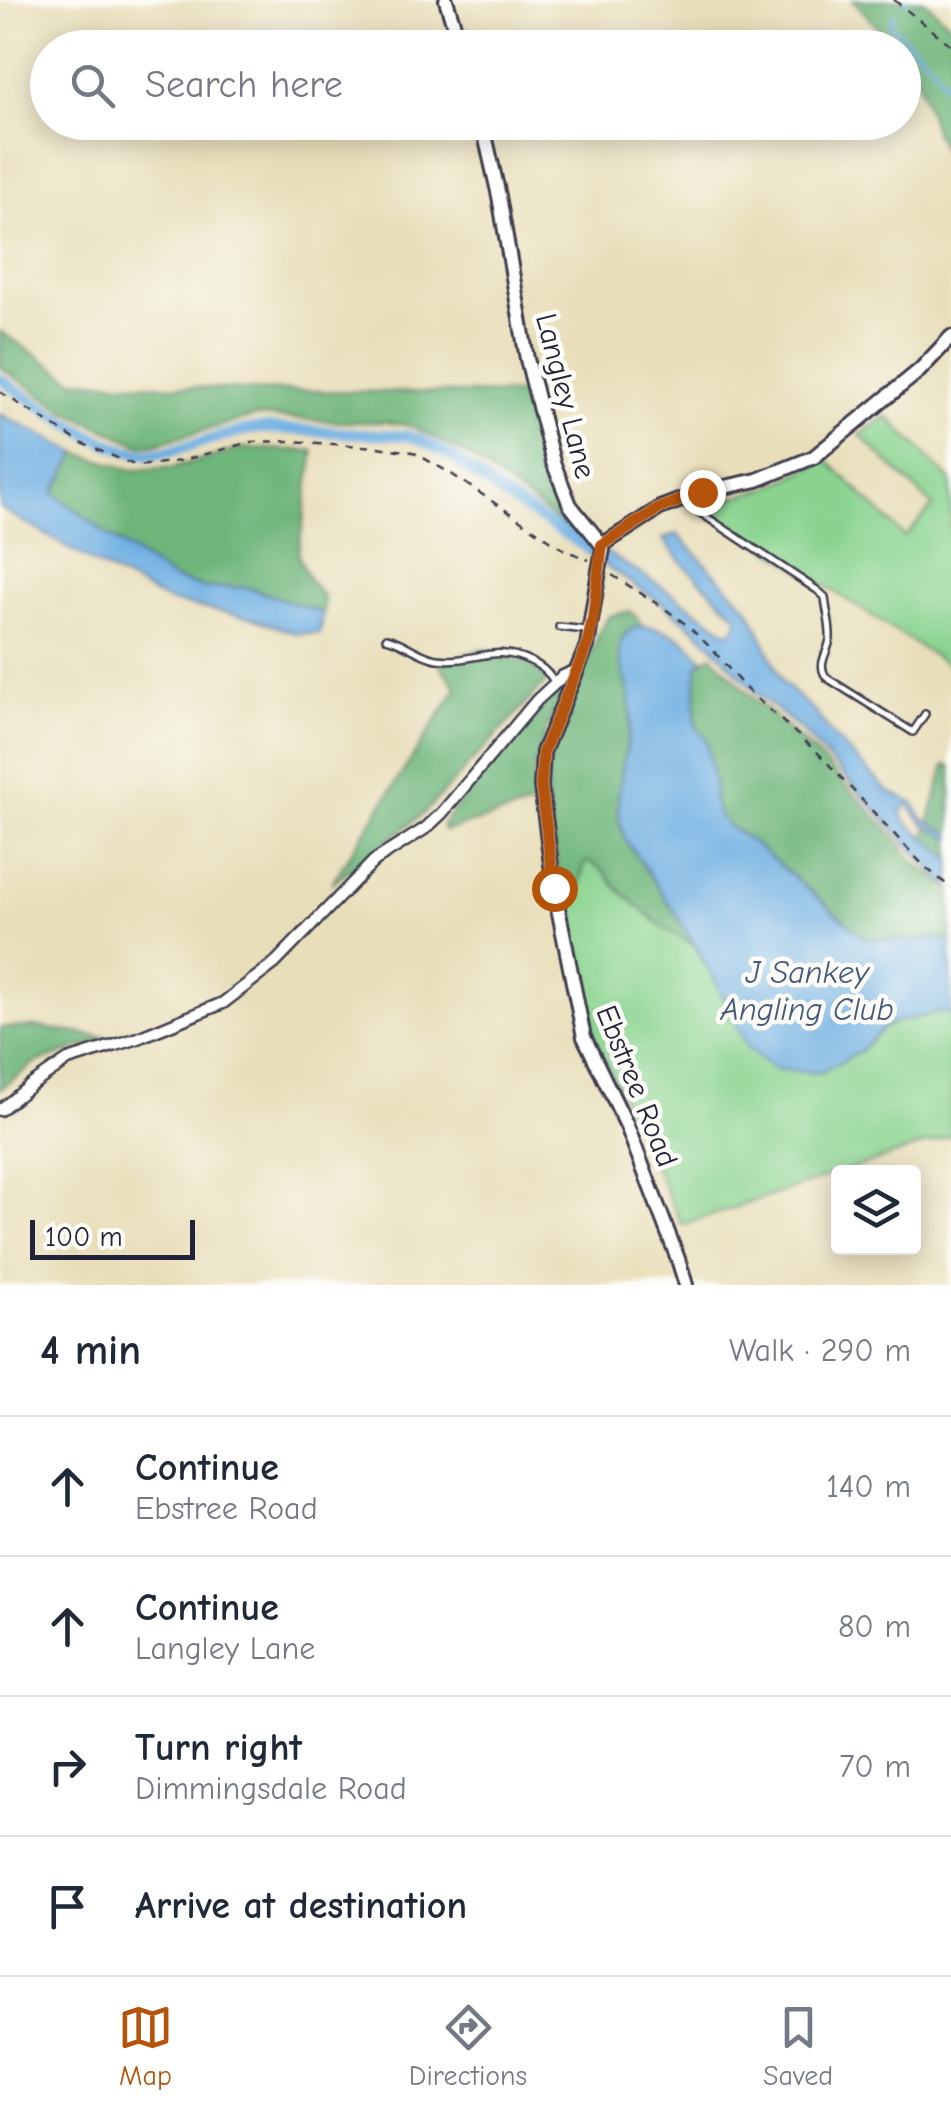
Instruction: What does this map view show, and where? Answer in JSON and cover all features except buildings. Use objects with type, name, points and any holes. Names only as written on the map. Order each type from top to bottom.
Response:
[{"type":"street","points":[[446,0],[455,30]]},
{"type":"street","name":"Langley Lane","points":[[486,140],[527,359],[553,462],[570,505],[602,547]]},
{"type":"street","points":[[0,1110],[68,1060],[138,1038],[224,1003],[275,963],[374,862],[442,814],[537,700],[563,676],[578,670],[590,630],[602,547],[660,508],[702,492],[757,480],[814,457],[920,370],[951,337]]},
{"type":"street","name":"Ebstree Road","points":[[578,670],[543,752],[541,786],[554,888],[584,1037],[627,1126],[686,1285]]},
{"type":"lane","points":[[681,500],[825,598],[830,639],[822,672],[827,678],[913,732],[925,714]]},
{"type":"lane","points":[[559,627],[590,630]]},
{"type":"lane","points":[[386,638],[398,640],[430,658],[446,660],[508,653],[541,666],[556,684]]},
{"type":"path","points":[[894,0],[951,46]]},
{"type":"path","points":[[0,392],[81,443],[137,466],[180,461],[250,442],[290,441],[414,452],[688,626],[746,688],[818,753],[924,867],[951,888]]},
{"type":"green space","points":[[853,0],[924,0],[951,25],[951,169],[921,90],[921,30],[880,30]]},
{"type":"green space","points":[[0,331],[74,380],[241,390],[531,394],[548,488],[582,539],[467,455],[411,426],[256,416],[143,446],[67,412],[0,367]]},
{"type":"green space","points":[[887,416],[951,481],[951,667],[702,506],[768,488],[827,460],[905,537],[933,506],[860,435]]},
{"type":"green space","points":[[244,448],[314,451],[298,555],[308,578],[324,597],[323,613],[246,587],[203,588],[172,578],[54,493],[77,453],[132,470],[174,467]]},
{"type":"green space","points":[[630,611],[644,626],[627,633],[620,650],[631,715],[618,803],[620,821],[625,839],[694,945],[664,928],[617,888],[603,870],[589,862],[584,864],[578,895],[563,901],[547,799],[551,746],[600,631],[609,616]]},
{"type":"green space","points":[[483,648],[528,664],[548,680],[424,813],[331,884],[457,688],[439,664]]},
{"type":"green space","points":[[712,655],[817,755],[915,863],[951,889],[951,940],[865,938],[727,825],[714,801],[714,782],[695,720],[697,665]]},
{"type":"green space","points":[[562,692],[534,767],[534,805],[444,831],[442,824],[548,699]]},
{"type":"green space","points":[[945,765],[951,766],[951,863],[924,841]]},
{"type":"green space","points":[[588,861],[603,870],[617,888],[664,928],[694,945],[717,984],[819,1073],[858,1053],[893,1023],[940,1012],[951,1014],[951,1136],[863,1165],[831,1165],[831,1176],[682,1225],[592,1033],[563,901],[578,895],[584,863]]},
{"type":"green space","points":[[38,1027],[109,1038],[34,1063],[0,1090],[0,1028]]},
{"type":"water","points":[[0,414],[77,453],[54,493],[109,536],[172,578],[203,588],[246,587],[323,613],[320,634],[295,633],[252,618],[168,601],[0,508]]},
{"type":"water","points":[[568,529],[729,633],[738,622],[737,616],[663,539],[677,534],[750,610],[783,683],[889,792],[914,803],[922,818],[951,834],[951,839],[923,824],[909,805],[903,809],[904,820],[951,859],[951,886],[799,728],[759,695],[701,634],[585,552]]},
{"type":"water","name":"J Sankey Angling Club","points":[[644,626],[678,637],[703,660],[697,666],[695,720],[697,729],[706,737],[719,815],[865,938],[951,940],[951,1014],[940,1012],[893,1023],[858,1053],[819,1073],[774,1069],[748,1049],[717,984],[675,912],[625,839],[620,821],[618,803],[631,715],[620,650],[627,633]]},
{"type":"waterway","points":[[894,15],[890,24],[896,30]]},
{"type":"waterway","points":[[921,54],[951,93]]},
{"type":"waterway","points":[[0,379],[74,427],[136,453],[166,452],[260,428],[408,436],[449,455],[507,498],[589,549]]},
{"type":"route","points":[[554,888],[541,786],[543,752],[587,646],[602,545],[660,508],[702,492]]}]
